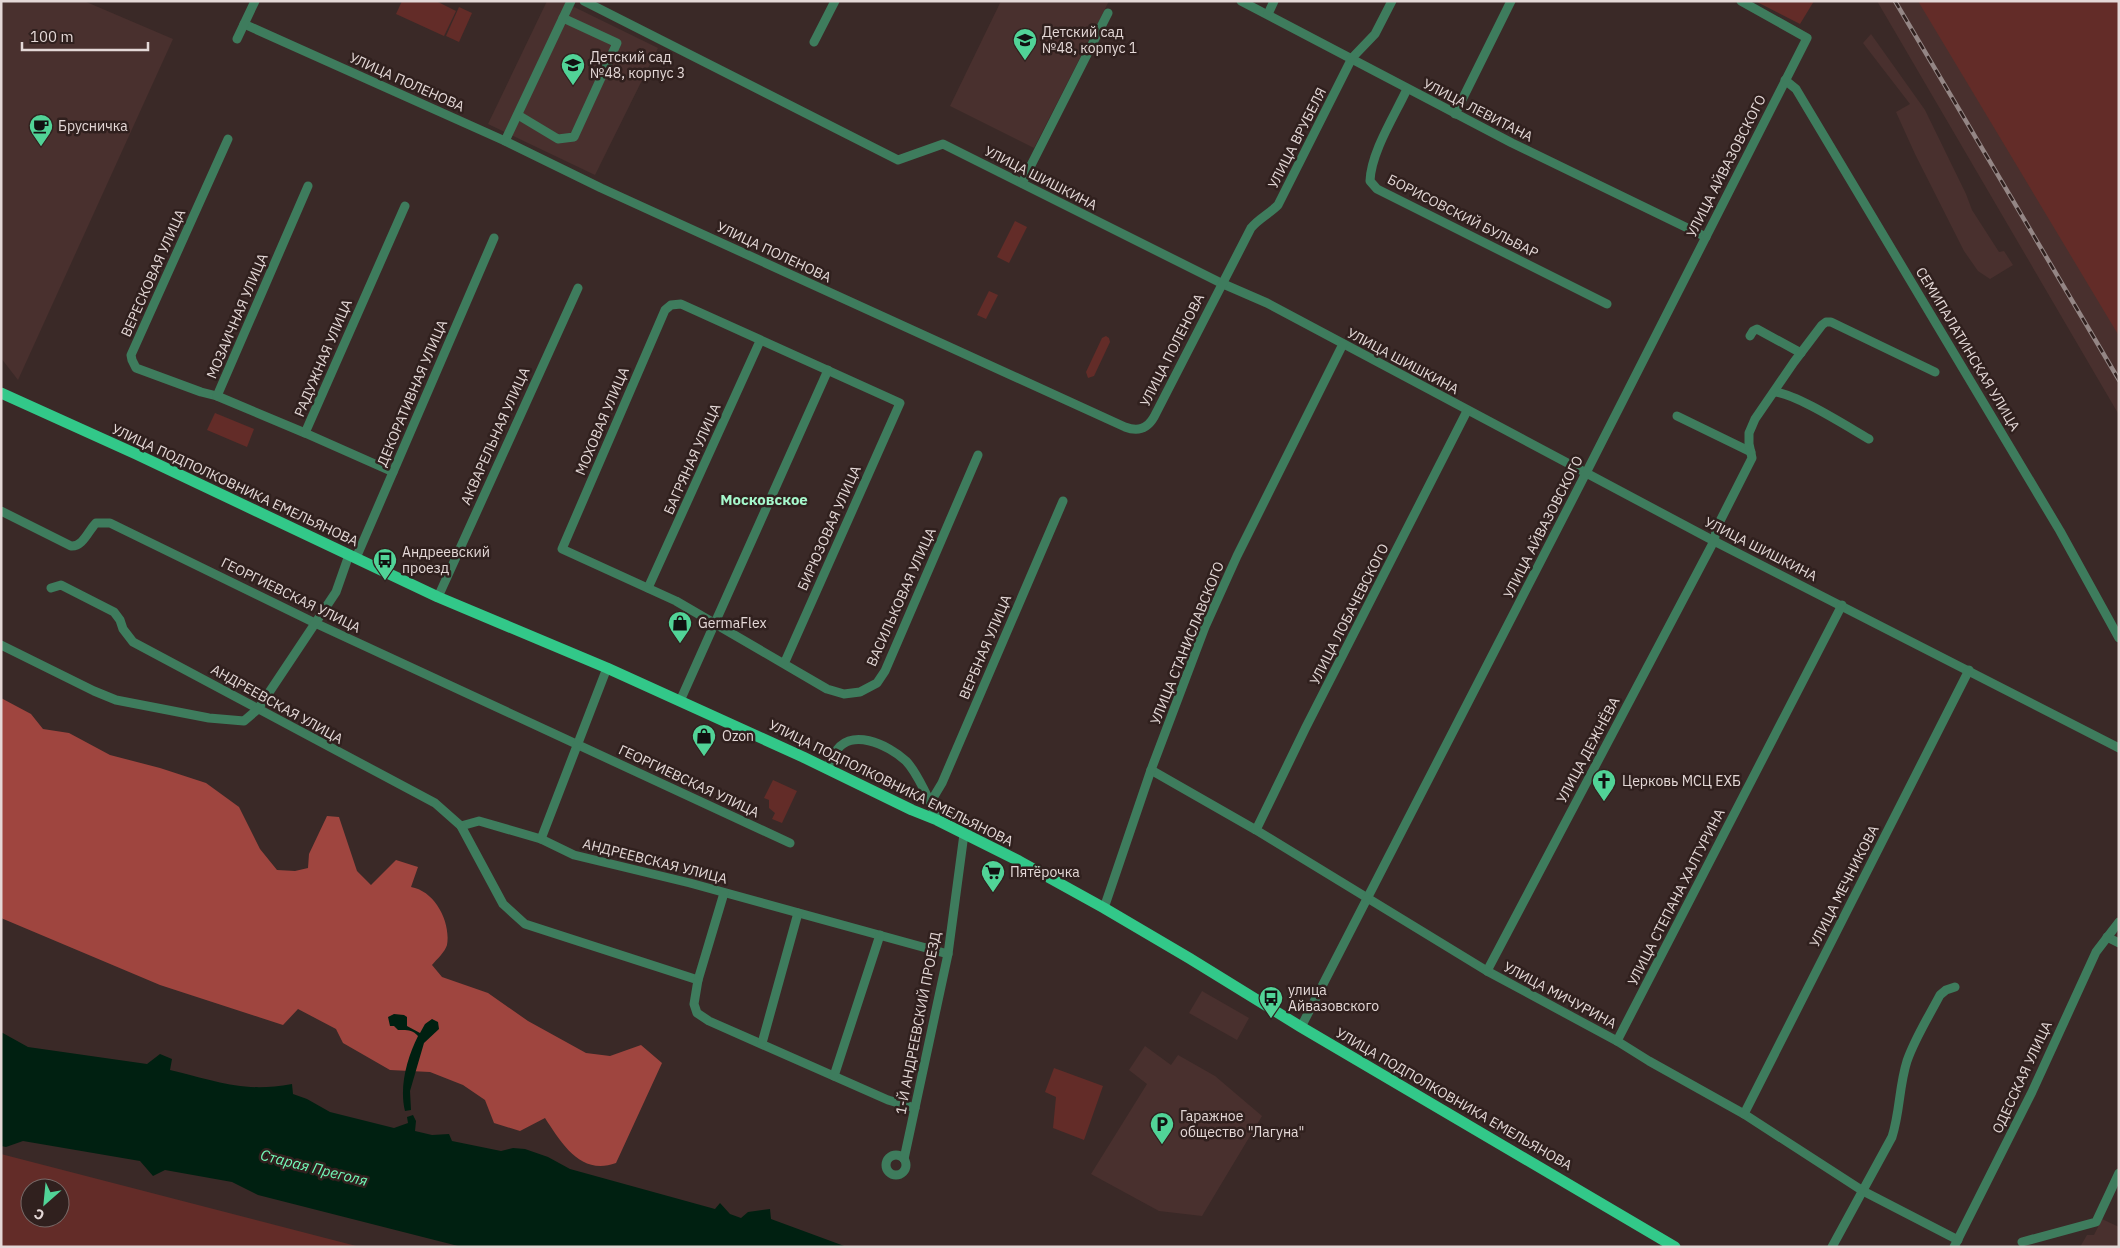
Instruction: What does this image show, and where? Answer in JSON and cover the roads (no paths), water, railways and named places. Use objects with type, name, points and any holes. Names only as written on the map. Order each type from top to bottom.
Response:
[{"type":"main road","name":"УЛИЦА ПОДПОЛКОВНИКА ЕМЕЛЬЯНОВА","points":[[1,393],[136,454],[352,557],[680,701],[964,834],[1104,908],[1301,1027],[1675,1247]]},
{"type":"street","points":[[238,39],[255,1]]},
{"type":"street","points":[[506,142],[571,1]]},
{"type":"street","name":"УЛИЦА ШИШКИНА","points":[[584,1],[898,160],[943,144],[1221,283],[1267,303],[1714,541],[2119,748]]},
{"type":"street","points":[[814,42],[835,1]]},
{"type":"street","name":"УЛИЦА ЛЕВИТАНА","points":[[1241,1],[1456,114],[1706,237]]},
{"type":"street","points":[[1268,14],[1274,1]]},
{"type":"street","name":"УЛИЦА ВРУБЕЛЯ","points":[[1221,283],[1251,228],[1278,205],[1352,58],[1375,34],[1392,1]]},
{"type":"street","points":[[1456,114],[1511,1]]},
{"type":"street","name":"УЛИЦА АЙВАЗОВСКОГО","points":[[1301,1027],[1807,38],[1741,1]]},
{"type":"street","points":[[1022,183],[1108,13]]},
{"type":"street","points":[[518,115],[558,139],[574,138],[617,44],[563,18]]},
{"type":"street","name":"УЛИЦА ПОЛЕНОВА","points":[[244,24],[506,142],[601,188],[1130,429],[1141,430],[1150,424],[1221,283]]},
{"type":"street","name":"СЕМИПАЛАТИНСКАЯ УЛИЦА","points":[[1785,80],[1796,89],[2055,522],[2119,638]]},
{"type":"street","name":"БОРИСОВСКИЙ БУЛЬВАР","points":[[1407,89],[1378,150],[1370,181],[1378,189],[1607,304]]},
{"type":"street","name":"ВЕРЕСКОВАЯ УЛИЦА","points":[[217,396],[136,368],[131,355],[228,139]]},
{"type":"street","name":"МОЗАИЧНАЯ УЛИЦА","points":[[305,433],[217,396],[308,186]]},
{"type":"street","name":"РАДУЖНАЯ УЛИЦА","points":[[393,472],[305,433],[405,206]]},
{"type":"street","name":"ДЕКОРАТИВНАЯ УЛИЦА","points":[[258,709],[336,592],[393,472],[494,238]]},
{"type":"street","name":"АКВАРЕЛЬНАЯ УЛИЦА","points":[[438,596],[578,288]]},
{"type":"street","name":"МОХОВАЯ УЛИЦА","points":[[784,664],[740,639],[715,622],[648,588],[562,549],[666,310],[672,305],[681,304],[900,403]]},
{"type":"street","name":"УЛИЦА ДЕЖНЁВА","points":[[1487,971],[1714,541],[1717,527],[1752,458],[1749,433],[1755,419],[1801,353],[1826,322],[1836,324],[1935,372]]},
{"type":"street","points":[[1750,336],[1753,330],[1757,329],[1801,353]]},
{"type":"street","name":"БАГРЯНАЯ УЛИЦА","points":[[648,588],[760,341]]},
{"type":"street","name":"УЛИЦА СТАНИСЛАВСКОГО","points":[[1104,908],[1151,770],[1205,627],[1237,556],[1343,344]]},
{"type":"street","points":[[680,701],[828,370]]},
{"type":"street","points":[[1774,392],[1780,392],[1798,400],[1869,439]]},
{"type":"street","name":"БИРЮЗОВАЯ УЛИЦА","points":[[784,664],[900,403]]},
{"type":"street","name":"УЛИЦА ЛОБАЧЕВСКОГО","points":[[1256,830],[1306,727],[1467,411]]},
{"type":"street","points":[[1677,416],[1751,452]]},
{"type":"street","name":"ВАСИЛЬКОВАЯ УЛИЦА","points":[[784,664],[827,689],[844,694],[860,692],[877,683],[885,671],[978,455]]},
{"type":"street","name":"ВЕРБНАЯ УЛИЦА","points":[[930,802],[942,783],[1063,501]]},
{"type":"street","name":"ГЕОРГИЕВСКАЯ УЛИЦА","points":[[1,511],[71,546],[77,546],[82,543],[96,523],[110,524],[315,623],[790,842]]},
{"type":"street","name":"АНДРЕЕВСКАЯ УЛИЦА","points":[[51,588],[61,586],[114,612],[133,642],[435,804],[461,826],[478,821],[541,839],[574,855],[724,893],[948,954]]},
{"type":"street","name":"УЛИЦА СТЕПАНА ХАЛТУРИНА","points":[[1617,1041],[1842,605]]},
{"type":"street","points":[[1,645],[116,700],[209,718],[244,721],[258,709]]},
{"type":"street","points":[[541,839],[607,668]]},
{"type":"street","name":"УЛИЦА МЕЧНИКОВА","points":[[1744,1114],[1969,670]]},
{"type":"street","points":[[828,769],[836,749],[846,740],[858,738],[895,752],[908,763],[930,802],[936,820]]},
{"type":"street","name":"УЛИЦА МИЧУРИНА","points":[[1151,770],[1256,830],[1487,971],[1617,1041],[1744,1114],[1863,1191],[1956,1243]]},
{"type":"street","points":[[461,826],[503,904],[525,924],[698,980]]},
{"type":"street","name":"1-Й АНДРЕЕВСКИЙ ПРОЕЗД","points":[[904,1159],[948,954],[964,834]]},
{"type":"street","points":[[724,893],[698,980],[694,1004],[697,1013],[709,1021],[888,1100],[915,1108]]},
{"type":"street","points":[[762,1043],[798,913]]},
{"type":"street","name":"ОДЕССКАЯ УЛИЦА","points":[[1956,1243],[2032,1092],[2096,952],[2119,922]]},
{"type":"street","points":[[834,1076],[880,935]]},
{"type":"street","points":[[2107,937],[2119,944]]},
{"type":"street","points":[[1832,1247],[1892,1137],[1897,1124],[1902,1081],[1907,1060],[1940,995],[1946,990],[1955,987]]},
{"type":"street","points":[[2022,1242],[2096,1222],[2119,1173]]},
{"type":"water","points":[[394,1014],[407,1017],[407,1026],[420,1033],[425,1024],[432,1019],[438,1022],[439,1029],[424,1043],[410,1091],[411,1110],[405,1111],[403,1092],[405,1073],[410,1054],[418,1036],[411,1031],[398,1030],[394,1026],[390,1026],[388,1017]]},
{"type":"water","name":"Старая Преголя","points":[[1,1032],[28,1047],[147,1064],[160,1054],[172,1059],[170,1070],[216,1082],[258,1087],[292,1084],[293,1094],[307,1099],[330,1112],[394,1128],[408,1123],[407,1117],[413,1115],[416,1121],[415,1131],[432,1135],[449,1134],[452,1141],[501,1151],[513,1148],[525,1149],[548,1157],[570,1169],[715,1209],[720,1203],[730,1214],[741,1218],[748,1212],[770,1209],[771,1219],[847,1247],[462,1247],[258,1195],[232,1182],[165,1170],[153,1176],[140,1161],[23,1141],[6,1147],[1,1146]]},
{"type":"railway","points":[[1895,1],[2119,380]]},
{"type":"place","name":"Детский сад №48, корпус 1","points":[[1025,61]]},
{"type":"place","name":"Детский сад №48, корпус 3","points":[[573,86]]},
{"type":"place","name":"Брусничка","points":[[41,147]]},
{"type":"place","name":"Андреевский проезд","points":[[385,581]]},
{"type":"place","name":"GermaFlex","points":[[680,644]]},
{"type":"place","name":"Ozon","points":[[704,757]]},
{"type":"place","name":"Церковь МСЦ ЕХБ","points":[[1604,802]]},
{"type":"place","name":"Пятёрочка","points":[[993,893]]},
{"type":"place","name":"улица Айвазовского","points":[[1271,1019]]},
{"type":"place","name":"Гаражное общество \"Лагуна\"","points":[[1162,1145]]},
{"type":"district","name":"Московское","points":[[764,500]]}]
